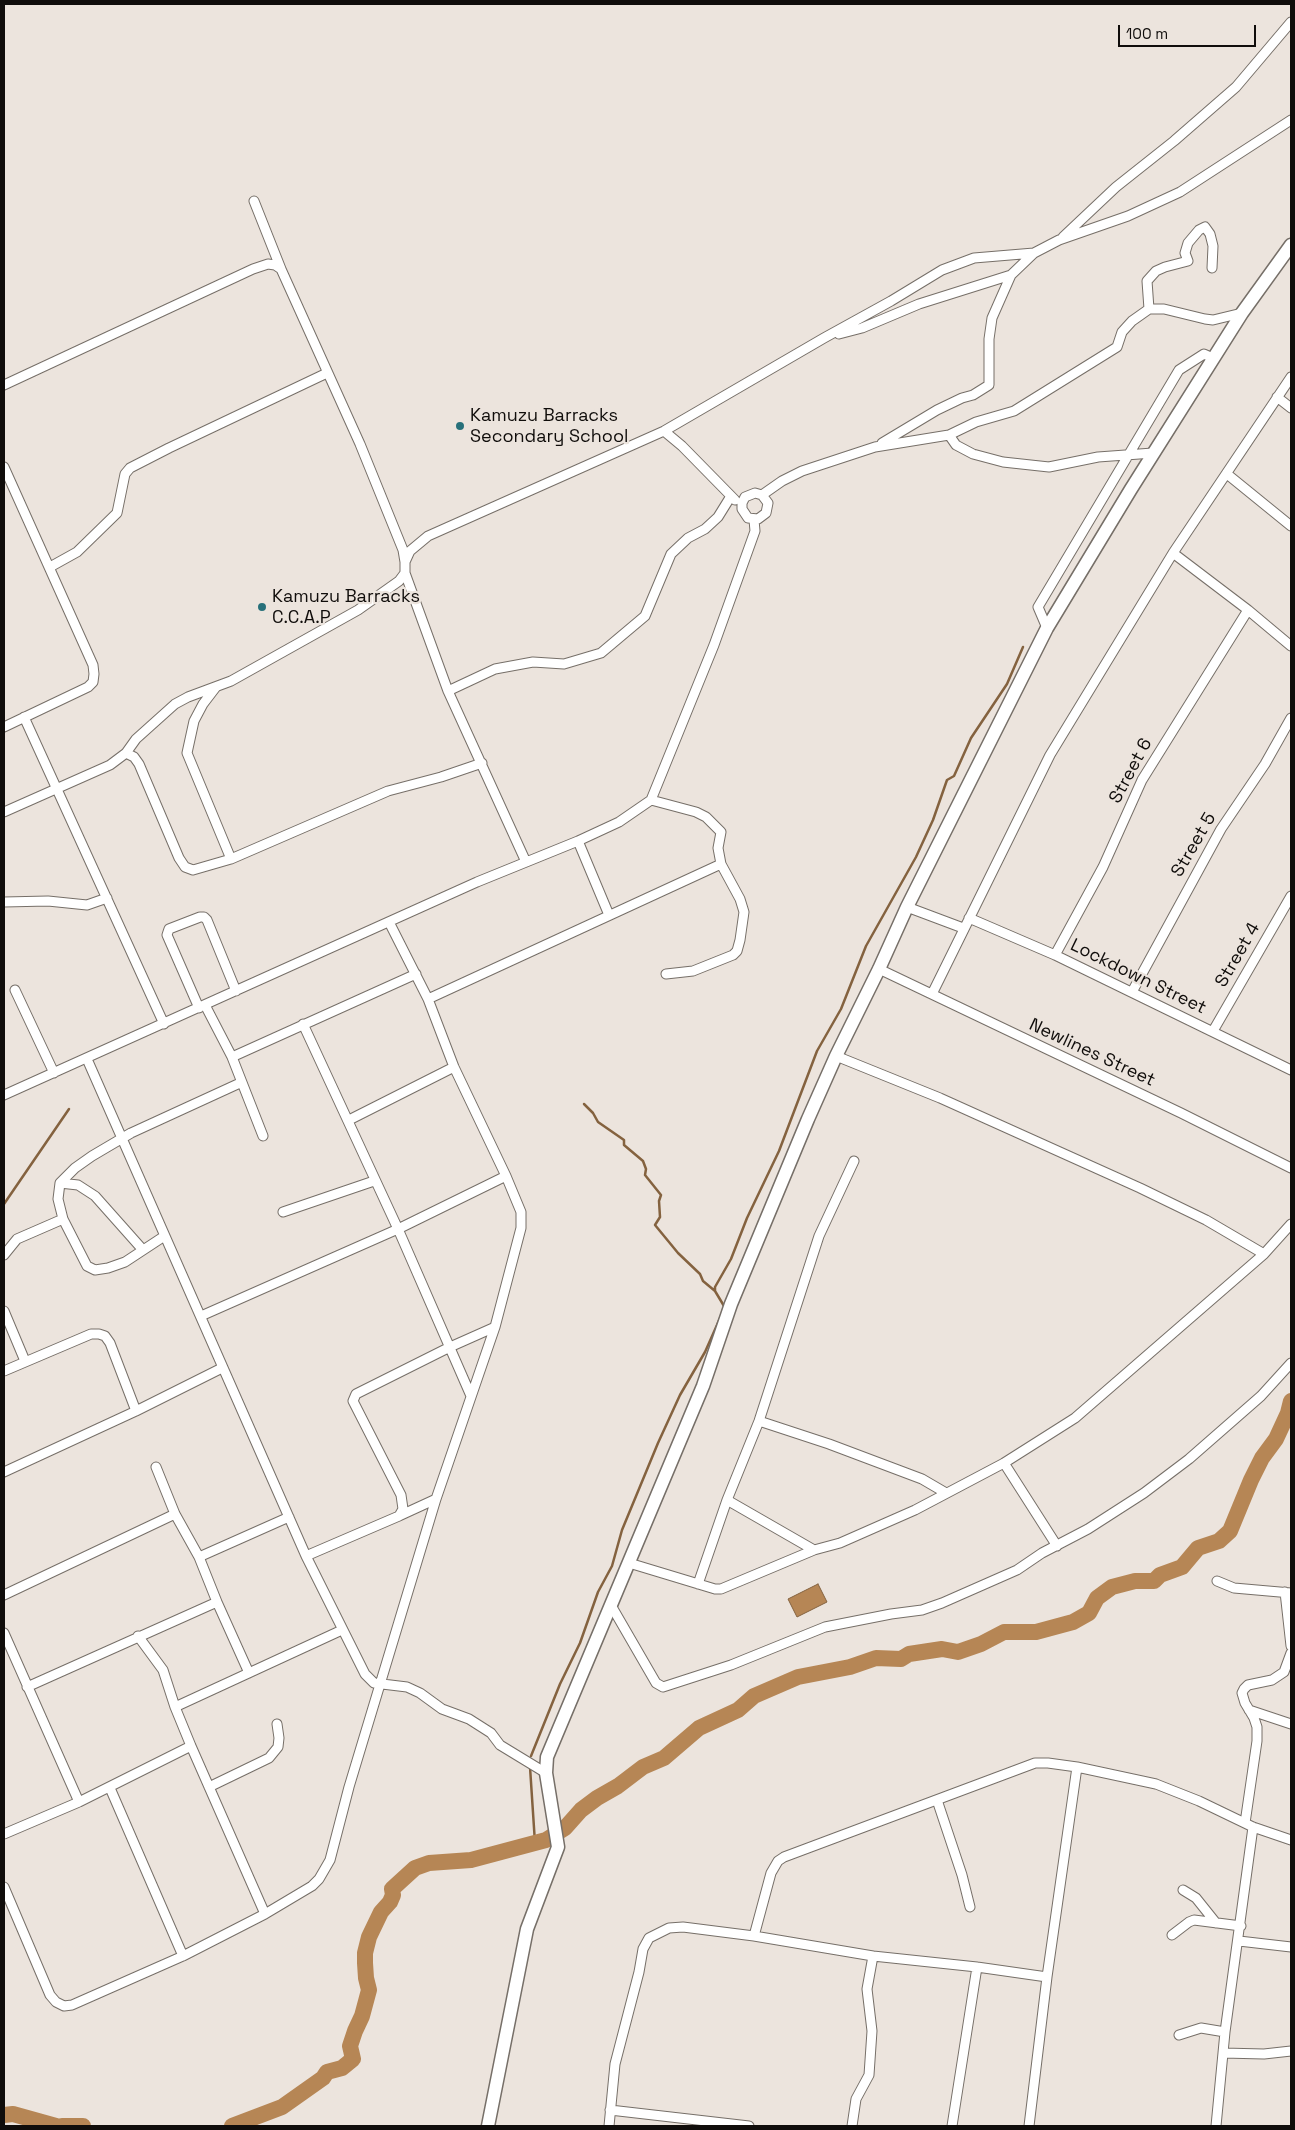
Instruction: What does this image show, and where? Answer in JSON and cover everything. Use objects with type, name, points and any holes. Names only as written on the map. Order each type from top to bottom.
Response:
[{"type":"street","points":[[1059,240],[1116,187],[1174,141],[1236,87],[1291,22]]},
{"type":"street","points":[[875,446],[937,410],[973,395],[989,385],[992,318],[1011,275],[1034,253],[1059,240],[1128,216],[1180,192],[1291,120]]},
{"type":"street","points":[[254,201],[281,269],[371,470],[403,550],[405,574],[448,691],[526,862]]},
{"type":"street","points":[[1149,308],[1148,281],[1156,272],[1165,267],[1188,262],[1185,253],[1188,243],[1199,230],[1205,227],[1210,234],[1213,246],[1212,268]]},
{"type":"street","points":[[488,2126],[527,1929],[558,1847],[546,1773],[551,1746],[612,1607],[703,1386],[732,1304],[836,1056],[907,907],[1048,628],[1213,358],[1242,313],[1289,252]]},
{"type":"street","points":[[405,562],[410,551],[428,536],[664,431],[942,270],[974,258],[1034,253]]},
{"type":"street","points":[[4,385],[253,269],[268,264],[275,265],[281,269]]},
{"type":"street","points":[[824,338],[862,328],[919,304],[1011,275]]},
{"type":"street","points":[[762,495],[782,481],[802,471],[875,446],[949,435],[976,422],[1014,411],[1117,347],[1122,332],[1132,321],[1149,308],[1164,309],[1213,320],[1242,313]]},
{"type":"street","points":[[1048,628],[1038,607],[1127,455],[1179,370],[1204,354],[1213,358]]},
{"type":"street","points":[[50,567],[77,552],[117,513],[125,474],[130,468],[327,373]]},
{"type":"street","points":[[932,994],[1050,755],[1173,553],[1291,376]]},
{"type":"street","points":[[1277,397],[1291,408]]},
{"type":"street","points":[[664,431],[682,446],[741,506],[745,516],[754,520],[761,518],[767,510],[768,503],[762,495],[755,493],[748,494],[743,499],[741,506]]},
{"type":"street","points":[[949,435],[956,445],[973,454],[1003,462],[1049,467],[1098,457],[1154,453]]},
{"type":"street","points":[[4,467],[94,666],[93,682],[88,688],[4,727]]},
{"type":"street","points":[[1227,474],[1291,526]]},
{"type":"street","points":[[4,492],[12,484]]},
{"type":"street","points":[[448,691],[495,668],[533,662],[564,664],[601,653],[645,616],[671,554],[688,538],[705,529],[718,517],[731,496]]},
{"type":"street","points":[[4,1095],[389,922],[578,841],[618,822],[651,800],[717,636],[755,531],[754,520]]},
{"type":"street","points":[[1173,553],[1248,610],[1291,646]]},
{"type":"street","points":[[4,812],[110,765],[126,753],[136,739],[175,704],[188,697],[231,681],[358,610],[390,588],[405,574]]},
{"type":"street","name":"Street 6","points":[[1055,955],[1103,867],[1142,780],[1248,610]]},
{"type":"street","points":[[216,687],[203,704],[194,721],[188,753],[231,859]]},
{"type":"street","points":[[24,717],[164,1024]]},
{"type":"street","name":"Street 5","points":[[1132,992],[1221,829],[1265,764],[1291,718]]},
{"type":"street","points":[[126,753],[134,757],[139,764],[179,858],[188,870],[198,870],[231,859],[388,791],[441,777],[482,763]]},
{"type":"street","points":[[651,800],[696,812],[706,817],[721,832],[718,848],[722,864],[740,899],[744,912],[736,951],[733,955],[693,971],[666,974]]},
{"type":"street","points":[[578,841],[609,915]]},
{"type":"street","points":[[428,999],[722,864]]},
{"type":"street","name":"Street 4","points":[[1213,1031],[1291,896]]},
{"type":"street","points":[[4,902],[48,901],[87,905],[107,898]]},
{"type":"street","points":[[907,907],[963,928]]},
{"type":"street","points":[[236,991],[204,917],[200,916],[169,930],[167,935],[202,1007],[232,1057],[240,1083],[263,1136]]},
{"type":"street","name":"Lockdown Street","points":[[969,918],[1055,955],[1291,1070]]},
{"type":"street","points":[[4,1887],[50,1995],[56,2002],[64,2006],[72,2005],[183,1956],[265,1914],[312,1886],[325,1870],[330,1860],[349,1787],[436,1499],[495,1327],[521,1228],[521,1212],[506,1176],[454,1067],[428,999],[389,922]]},
{"type":"street","name":"Newlines Street","points":[[879,969],[1182,1113],[1291,1168]]},
{"type":"street","points":[[232,1057],[416,974]]},
{"type":"street","points":[[15,990],[54,1073]]},
{"type":"street","points":[[303,1024],[398,1229],[471,1396]]},
{"type":"street","points":[[836,1056],[940,1098],[1140,1188],[1206,1220],[1264,1254]]},
{"type":"street","points":[[86,1059],[163,1237],[201,1316],[222,1368],[306,1556],[342,1630],[369,1679],[374,1683],[408,1687],[442,1709],[469,1719],[491,1733],[500,1745],[546,1773]]},
{"type":"street","points":[[348,1120],[454,1067]]},
{"type":"street","points":[[163,1237],[125,1262],[95,1270],[87,1266],[63,1219],[58,1199],[60,1183],[75,1168],[122,1139],[165,1116],[240,1083]]},
{"type":"street","points":[[698,1584],[727,1500],[759,1421],[819,1236],[854,1161]]},
{"type":"street","points":[[201,1316],[398,1229],[506,1176]]},
{"type":"street","points":[[283,1212],[374,1180]]},
{"type":"street","points":[[60,1183],[78,1185],[94,1196],[143,1250]]},
{"type":"street","points":[[4,1255],[18,1239],[63,1219]]},
{"type":"street","points":[[629,1563],[715,1589],[721,1589],[814,1550],[840,1543],[915,1510],[1004,1463],[1075,1418],[1264,1254],[1291,1224]]},
{"type":"street","points":[[4,1311],[25,1361]]},
{"type":"street","points":[[399,1516],[403,1509],[401,1494],[353,1401],[353,1397],[450,1346],[495,1327]]},
{"type":"street","points":[[4,1372],[25,1361],[91,1334],[105,1336],[110,1343],[136,1411]]},
{"type":"street","points":[[612,1607],[656,1683],[662,1687],[731,1665],[825,1627],[922,1610],[942,1604],[1017,1570],[1114,1512],[1189,1459],[1261,1396],[1291,1363]]},
{"type":"street","points":[[4,1472],[136,1411],[222,1368]]},
{"type":"street","points":[[759,1421],[820,1440],[912,1475],[933,1484],[946,1493]]},
{"type":"street","points":[[1004,1463],[1057,1546]]},
{"type":"street","points":[[156,1467],[175,1514],[199,1558],[249,1672]]},
{"type":"street","points":[[306,1556],[436,1499]]},
{"type":"street","points":[[727,1500],[814,1550]]},
{"type":"street","points":[[4,1595],[175,1514]]},
{"type":"street","points":[[199,1558],[289,1517]]},
{"type":"street","points":[[1217,1581],[1234,1588],[1288,1592],[1291,1646]]},
{"type":"street","points":[[27,1687],[217,1602]]},
{"type":"street","points":[[175,1708],[342,1630]]},
{"type":"street","points":[[4,1633],[7,1648],[27,1687],[79,1802]]},
{"type":"street","points":[[138,1636],[162,1670],[191,1746],[265,1914]]},
{"type":"street","points":[[1216,2126],[1225,2032],[1241,1926],[1257,1741],[1257,1727],[1242,1693],[1244,1688],[1248,1686],[1272,1680],[1284,1672],[1291,1653]]},
{"type":"street","points":[[1248,1710],[1291,1724]]},
{"type":"street","points":[[209,1787],[270,1758],[278,1746],[277,1724]]},
{"type":"street","points":[[4,1834],[110,1788],[191,1746]]},
{"type":"street","points":[[754,1936],[771,1873],[778,1861],[793,1852],[1035,1763],[1077,1767],[1156,1784],[1200,1801],[1249,1825],[1291,1840]]},
{"type":"street","points":[[1029,2126],[1047,1977],[1077,1767]]},
{"type":"street","points":[[110,1788],[183,1956]]},
{"type":"street","points":[[937,1800],[962,1875],[970,1907]]},
{"type":"street","points":[[1183,1890],[1196,1898],[1216,1923]]},
{"type":"street","points":[[1172,1935],[1194,1920],[1241,1926]]},
{"type":"street","points":[[609,2126],[615,2064],[645,1943],[655,1934],[676,1927],[754,1936],[873,1956],[977,1967],[1047,1977]]},
{"type":"street","points":[[1239,1941],[1291,1947]]},
{"type":"street","points":[[852,2126],[856,2099],[869,2075],[872,2032],[867,1989],[873,1956]]},
{"type":"street","points":[[952,2126],[977,1967]]},
{"type":"street","points":[[1179,2034],[1201,2028],[1225,2032]]},
{"type":"street","points":[[1223,2053],[1264,2054],[1291,2051]]},
{"type":"street","points":[[610,2110],[749,2126]]},
{"type":"shaded area","points":[[818,1584],[827,1602],[797,1617],[788,1599]]},
{"type":"waterway","points":[[724,1306],[715,1291],[715,1287],[731,1259],[747,1218],[779,1151],[817,1051],[841,1009],[866,946],[916,857],[933,820],[947,780],[954,776],[971,738],[1007,684],[1023,647]]},
{"type":"waterway","points":[[584,1104],[593,1113],[598,1122],[624,1140],[624,1145],[643,1161],[646,1169],[645,1175],[661,1195],[659,1201],[660,1217],[655,1225],[678,1253],[700,1274],[703,1281],[715,1291]]},
{"type":"waterway","points":[[4,1204],[69,1109]]},
{"type":"waterway","points":[[531,1756],[560,1684],[580,1643],[598,1592],[612,1566],[622,1530],[658,1443],[680,1395],[705,1352],[721,1316]]},
{"type":"waterway","points":[[232,2126],[282,2107],[323,2078],[327,2072],[342,2068],[353,2059],[350,2046],[362,2016],[369,1990],[365,1963],[365,1953],[369,1937],[381,1912],[390,1902],[393,1895],[392,1889],[415,1868],[429,1863],[471,1860],[546,1840],[565,1828],[581,1810],[597,1798],[618,1786],[643,1767],[664,1758],[699,1728],[738,1710],[754,1696],[798,1677],[850,1667],[876,1658],[901,1659],[909,1654],[942,1649],[958,1652],[981,1644],[1004,1632],[1036,1632],[1073,1622],[1089,1613],[1097,1598],[1112,1587],[1135,1581],[1154,1581],[1160,1575],[1182,1567],[1198,1548],[1219,1541],[1230,1531],[1251,1480],[1262,1458],[1276,1439],[1288,1413],[1291,1401]]},
{"type":"waterway","points":[[530,1767],[535,1843]]},
{"type":"waterway","points":[[4,2115],[13,2114],[56,2126]]},
{"type":"waterway","points":[[62,2126],[83,2126]]},
{"type":"place","name":"Kamuzu Barracks Secondary School","points":[[460,426]]},
{"type":"place","name":"Kamuzu Barracks C.C.A.P","points":[[262,607]]}]
